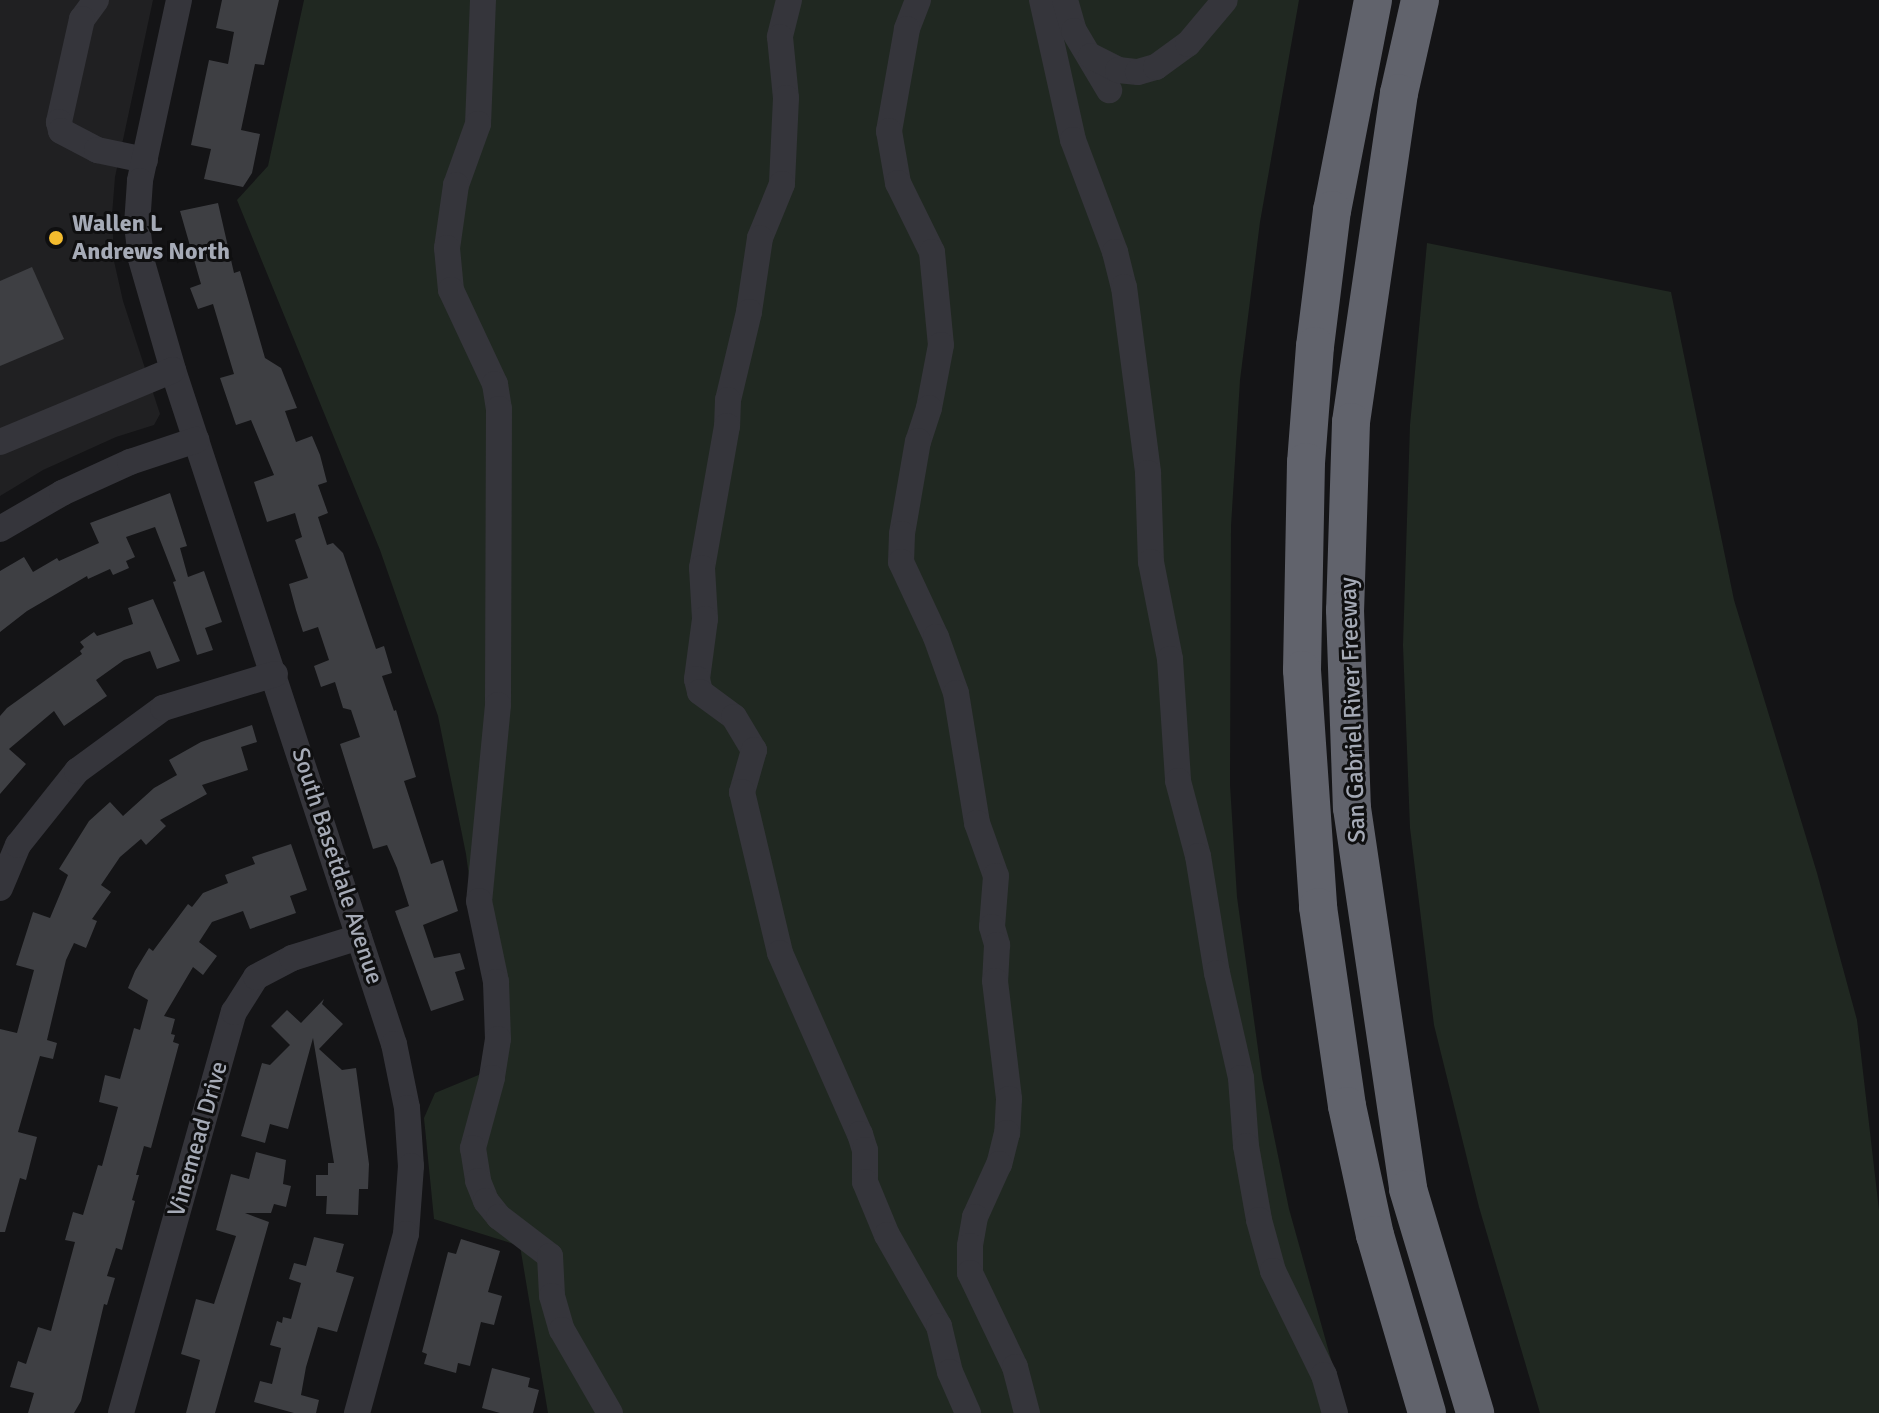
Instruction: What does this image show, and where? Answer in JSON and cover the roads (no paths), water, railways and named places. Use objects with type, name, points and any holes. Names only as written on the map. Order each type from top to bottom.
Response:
[{"type":"highway","points":[[1354,0],[1329,118],[1300,313],[1284,521],[1284,682],[1295,871],[1317,1041],[1354,1225],[1405,1413]]},
{"type":"highway","points":[[1373,0],[1332,210],[1315,346],[1306,462],[1302,670],[1318,907],[1347,1106],[1375,1235],[1427,1413]]},
{"type":"highway","points":[[1394,0],[1359,161],[1335,336],[1322,538],[1325,762],[1336,889],[1355,1043],[1407,1284],[1444,1413]]},
{"type":"highway","name":"San Gabriel River Freeway","points":[[1420,0],[1399,93],[1351,422],[1345,610],[1352,808],[1408,1189],[1475,1413]]},
{"type":"street","points":[[96,0],[82,19],[59,122],[61,131],[97,150],[145,160]]},
{"type":"street","points":[[483,0],[478,124],[456,185],[447,248],[451,290],[491,373],[499,409],[498,705],[479,901],[496,982],[498,1039],[492,1078],[473,1148],[478,1181],[486,1201],[499,1217],[550,1256],[552,1296],[562,1330],[610,1413]]},
{"type":"street","points":[[789,0],[780,37],[786,98],[782,184],[760,238],[749,312],[732,377],[702,568],[705,619],[697,679],[700,692],[734,717],[754,750],[742,792],[780,953],[860,1134],[865,1150],[865,1182],[887,1235],[939,1326],[950,1372],[968,1413]]},
{"type":"street","points":[[918,0],[907,29],[889,131],[898,183],[932,252],[941,345],[929,408],[918,441],[902,534],[901,562],[936,637],[956,693],[977,823],[996,876],[992,927],[997,945],[995,981],[1009,1099],[1007,1133],[999,1164],[975,1217],[970,1246],[970,1273],[1015,1367],[1027,1413]]},
{"type":"street","points":[[1042,0],[1073,140],[1115,252],[1124,287],[1148,473],[1151,562],[1170,659],[1178,781],[1198,856],[1217,973],[1241,1078],[1246,1146],[1259,1220],[1273,1271],[1324,1375],[1335,1413]]},
{"type":"street","points":[[1065,0],[1074,31],[1109,90]]},
{"type":"street","points":[[1091,56],[1118,70],[1138,72],[1156,67],[1188,44],[1225,0]]},
{"type":"street","name":"South Basetdale Avenue","points":[[174,1],[145,160],[137,225],[141,259],[173,370],[394,1044],[407,1108],[411,1166],[406,1234],[357,1413]]},
{"type":"street","points":[[0,442],[173,370]]},
{"type":"street","points":[[0,529],[62,493],[130,462],[196,440]]},
{"type":"street","points":[[0,888],[18,845],[77,771],[163,708],[275,674]]},
{"type":"street","name":"Vinemead Drive","points":[[121,1413],[234,1012],[256,977],[292,958],[359,937]]},
{"type":"place","name":"Wallen L Andrews North","points":[[56,238]]}]
